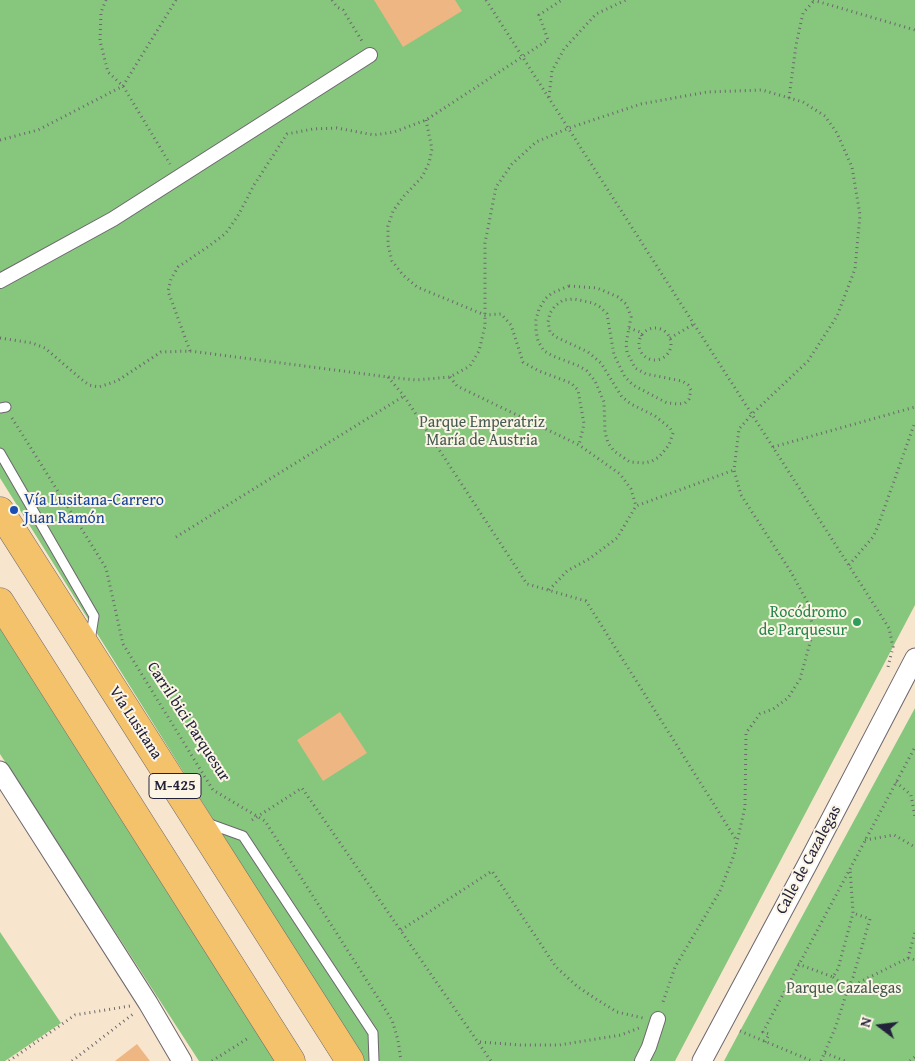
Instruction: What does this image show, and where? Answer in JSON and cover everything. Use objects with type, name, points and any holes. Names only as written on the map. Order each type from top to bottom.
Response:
[{"type":"main road","name":"Vía Lusitana","points":[[0,511],[350,1061]]},
{"type":"main road","name":"M-425","points":[[0,602],[291,1061]]},
{"type":"street","points":[[0,281],[113,219],[370,55]]},
{"type":"street","name":"Calle de Cazalegas","points":[[702,1061],[807,866],[915,658]]},
{"type":"street","points":[[0,771],[148,1003],[182,1061]]},
{"type":"street","points":[[642,1061],[649,1047],[658,1019]]},
{"type":"lane","points":[[0,453],[94,616],[88,651]]},
{"type":"lane","points":[[196,819],[243,836],[373,1033],[374,1061]]},
{"type":"path","points":[[106,0],[102,12],[100,41],[108,72],[123,86],[178,177]]},
{"type":"path","points":[[0,140],[38,130],[123,86],[176,0]]},
{"type":"path","points":[[332,0],[337,7],[343,10],[370,55]]},
{"type":"path","points":[[486,0],[889,628],[893,647],[887,670]]},
{"type":"path","points":[[190,351],[168,291],[170,278],[178,267],[226,233],[287,134],[312,129],[336,128],[374,135],[394,132],[426,120],[522,55],[548,40],[539,16],[562,0]]},
{"type":"path","points":[[549,98],[552,71],[564,49],[596,14],[626,0]]},
{"type":"path","points":[[789,98],[796,45],[803,13],[813,0],[915,30]]},
{"type":"path","points":[[0,338],[32,343],[45,348],[81,379],[90,385],[99,387],[117,380],[161,352],[190,351],[416,380],[450,377],[470,366],[479,351],[485,326],[485,244],[496,187],[512,164],[536,142],[568,128],[641,104],[707,92],[762,90],[802,102],[825,116],[837,133],[852,167],[860,215],[855,269],[838,316],[808,361],[752,414],[739,429],[734,470],[741,495],[791,572],[808,605],[813,632],[800,679],[788,698],[773,709],[760,714],[746,733],[745,808],[734,855],[720,891],[675,967],[658,1019],[621,1035],[559,1045],[479,1042]]},
{"type":"path","points":[[426,120],[432,149],[429,163],[422,177],[393,211],[388,226],[388,246],[392,261],[416,287],[485,315],[501,314],[511,325],[524,362],[538,371],[571,383],[578,390],[584,424],[579,445]]},
{"type":"path","points":[[569,286],[582,286],[609,292],[626,304],[631,317],[629,328],[626,344],[627,352],[635,368],[646,374],[682,381],[688,385],[692,390],[691,395],[684,403],[668,403],[633,386],[625,377],[614,355],[607,314],[600,307],[586,300],[563,300],[550,313],[548,322],[550,332],[556,338],[588,352],[601,363],[622,396],[631,404],[655,416],[670,428],[673,433],[672,440],[666,451],[659,457],[645,463],[630,462],[614,451],[606,438],[604,402],[595,381],[587,371],[579,366],[553,356],[544,350],[538,341],[536,320],[538,308],[552,293],[569,286]]},
{"type":"path","points":[[670,338],[694,324]]},
{"type":"path","points":[[629,328],[640,332],[642,336]]},
{"type":"path","points":[[654,328],[664,330],[670,338],[669,352],[662,359],[647,358],[641,350],[642,336],[645,332],[654,328]]},
{"type":"path","points":[[388,377],[404,396],[528,584],[586,601],[737,841]]},
{"type":"path","points":[[450,377],[457,386],[579,445],[620,474],[631,489],[636,506]]},
{"type":"path","points":[[176,537],[404,396]]},
{"type":"path","name":"Carril bici Parquesur","points":[[3,407],[106,568],[123,644],[213,790],[265,821],[392,1020],[398,1040],[400,1061]]},
{"type":"path","points":[[773,447],[915,407]]},
{"type":"path","points":[[849,565],[876,532],[915,422]]},
{"type":"path","points":[[549,590],[567,571],[590,559],[618,538],[636,506],[734,470]]},
{"type":"path","points":[[765,1042],[769,1034],[763,1032],[915,747]]},
{"type":"path","points":[[896,782],[911,795],[915,817]]},
{"type":"path","points":[[252,820],[302,788],[491,1061]]},
{"type":"path","points":[[865,840],[894,835],[915,847]]},
{"type":"path","points":[[833,977],[838,969],[853,913],[850,867]]},
{"type":"path","points":[[401,930],[492,871],[556,967],[578,987],[617,1012],[658,1019]]},
{"type":"path","points":[[821,1061],[836,1026],[848,988],[854,977],[870,918],[853,913]]},
{"type":"path","points":[[908,958],[915,932]]},
{"type":"path","points":[[848,988],[872,978],[908,958],[915,960]]},
{"type":"path","points":[[798,964],[833,977],[848,988]]},
{"type":"path","points":[[9,1061],[76,1015],[148,1003]]},
{"type":"path","points":[[72,1061],[148,1003]]},
{"type":"path","points":[[740,1031],[812,1061]]},
{"type":"path","points":[[212,1061],[252,1036]]},
{"type":"path","points":[[825,1053],[845,1061]]},
{"type":"path","points":[[910,1061],[915,1057]]},
{"type":"green space","name":"Parque Emperatriz María de Austria","points":[[0,0],[915,0],[915,605],[675,1061],[364,1061],[0,478]]},
{"type":"green space","points":[[0,621],[279,1061],[199,1061],[0,754]]},
{"type":"green space","name":"Parque Cazalegas","points":[[915,708],[915,1061],[724,1061],[740,1031]]},
{"type":"green space","points":[[0,932],[61,1023],[5,1061],[0,1061]]},
{"type":"building","points":[[374,0],[455,0],[462,11],[403,47]]},
{"type":"building","points":[[340,712],[367,753],[323,781],[297,740]]},
{"type":"building","points":[[137,1044],[150,1061],[115,1061]]},
{"type":"place","name":"Vía Lusitana-Carrero Juan Ramón","points":[[14,510]]},
{"type":"place","name":"Rocódromo de Parquesur","points":[[857,622]]}]
